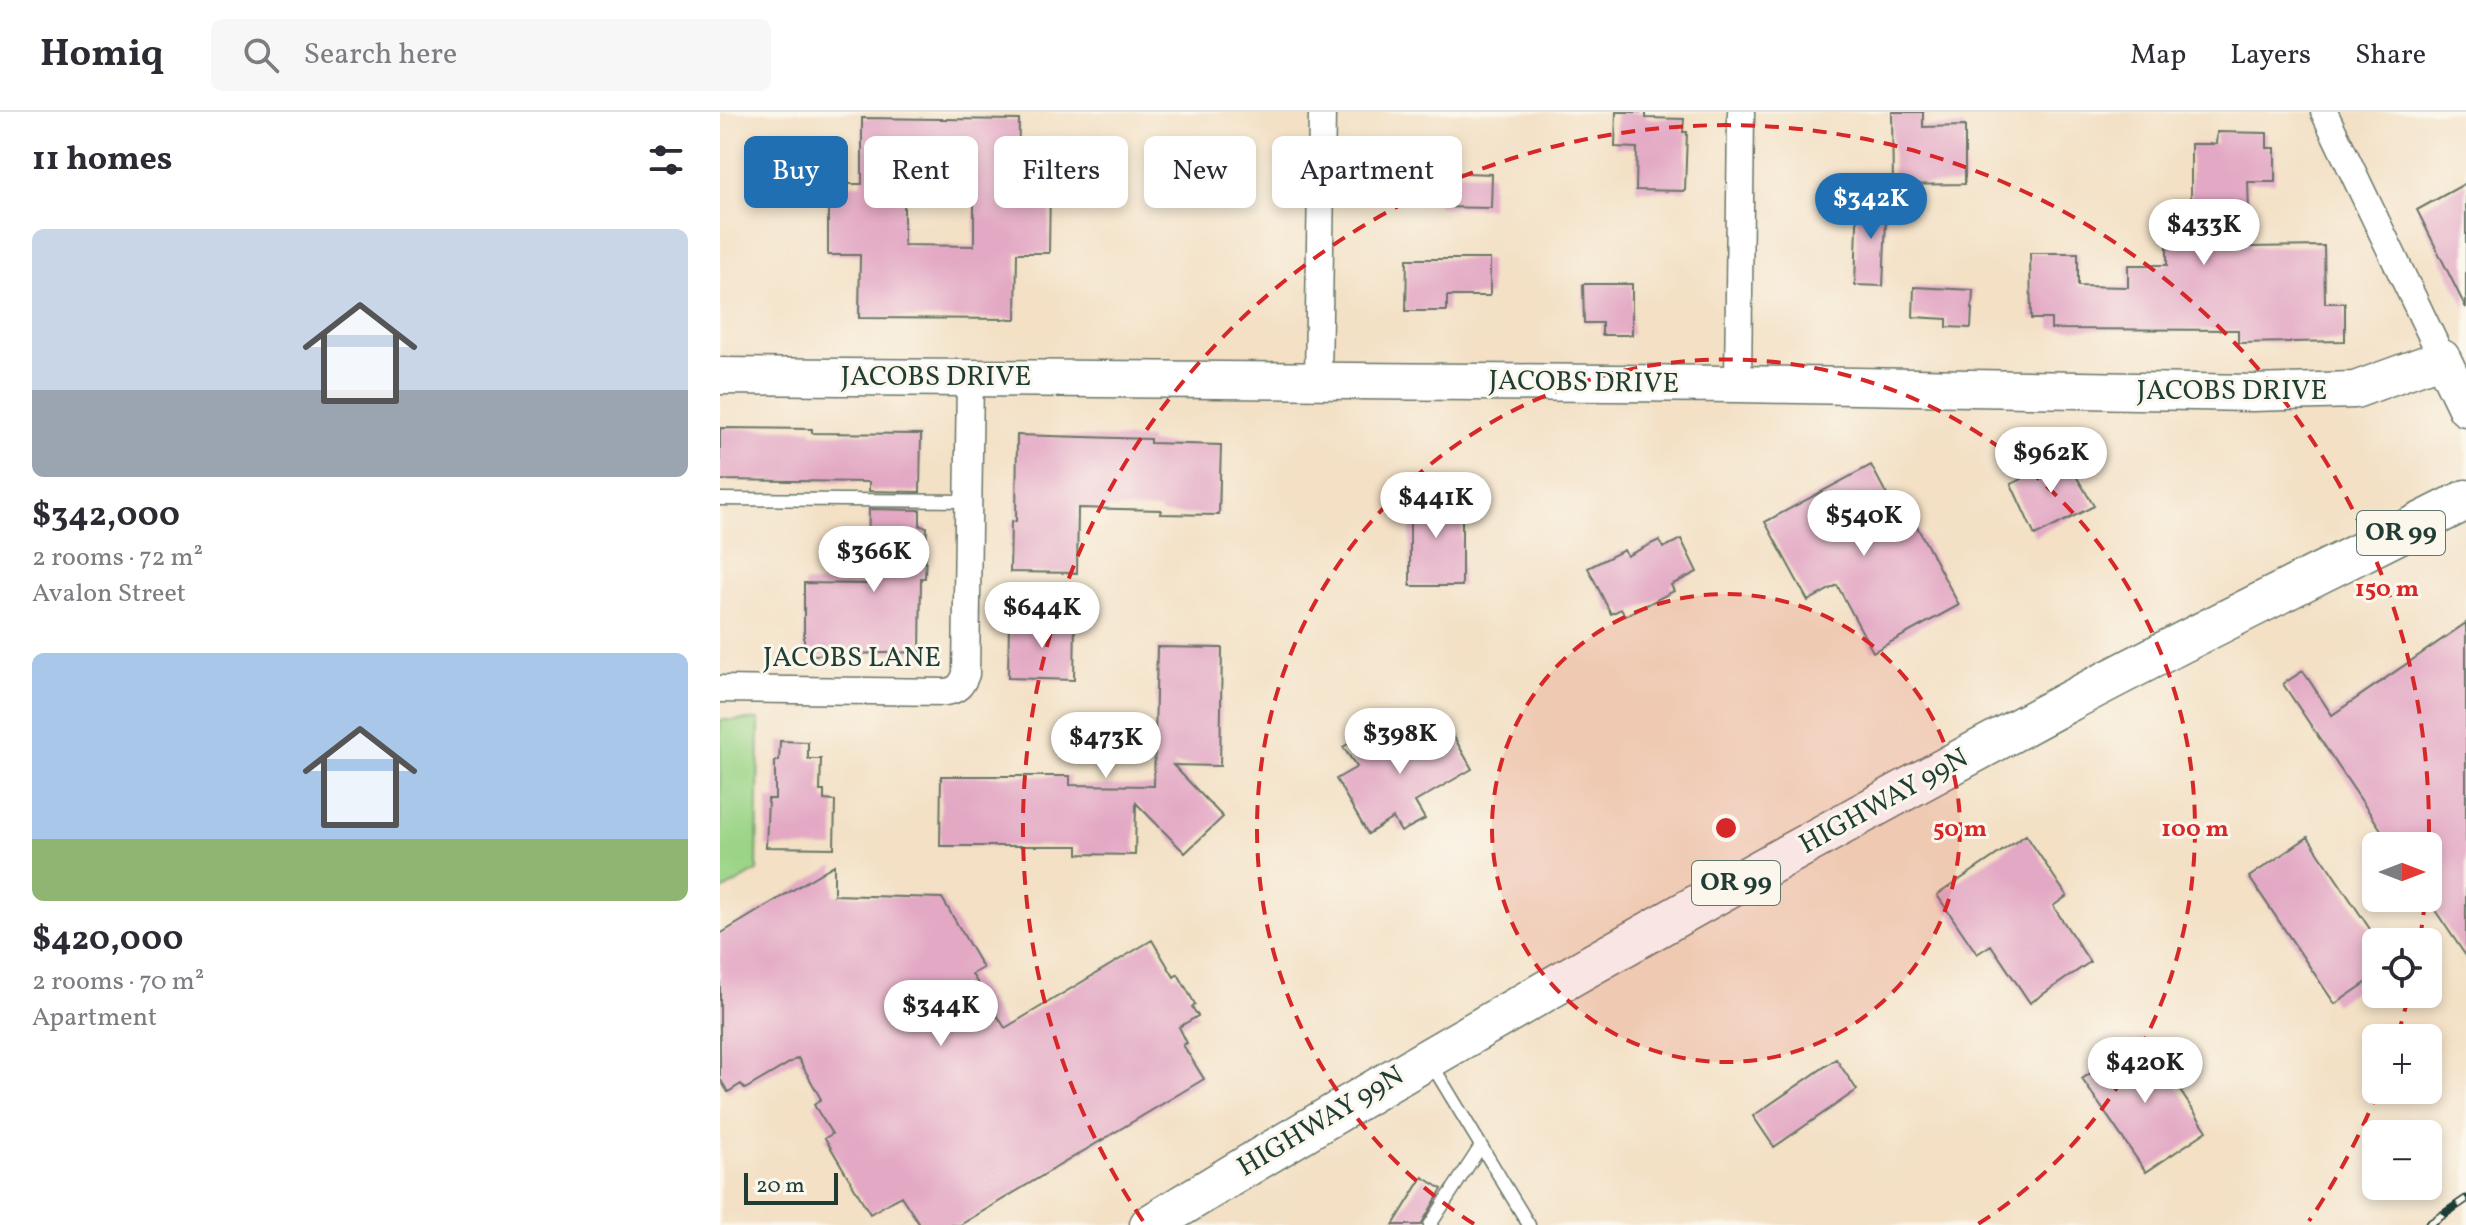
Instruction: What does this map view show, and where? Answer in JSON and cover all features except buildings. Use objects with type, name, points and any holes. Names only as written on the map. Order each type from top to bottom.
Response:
[{"type":"main road","name":"HIGHWAY 99N","points":[[1150,1225],[1428,1059],[1709,898],[2062,705],[2466,500]]},
{"type":"street","points":[[1318,380],[1322,112]]},
{"type":"street","points":[[1738,384],[1741,112]]},
{"type":"street","points":[[2324,112],[2466,408]]},
{"type":"street","name":"JACOBS DRIVE","points":[[720,376],[1738,384],[2252,393],[2348,390],[2442,358]]},
{"type":"street","name":"JACOBS LANE","points":[[720,689],[945,692],[958,688],[966,674],[970,377]]},
{"type":"lane","points":[[720,499],[969,501]]},
{"type":"lane","points":[[1428,1059],[1529,1225]]},
{"type":"lane","points":[[1430,1225],[1481,1146]]},
{"type":"green space","points":[[720,720],[759,720],[757,871],[720,892]]},
{"type":"railway","points":[[2428,1225],[2466,1199]]}]
